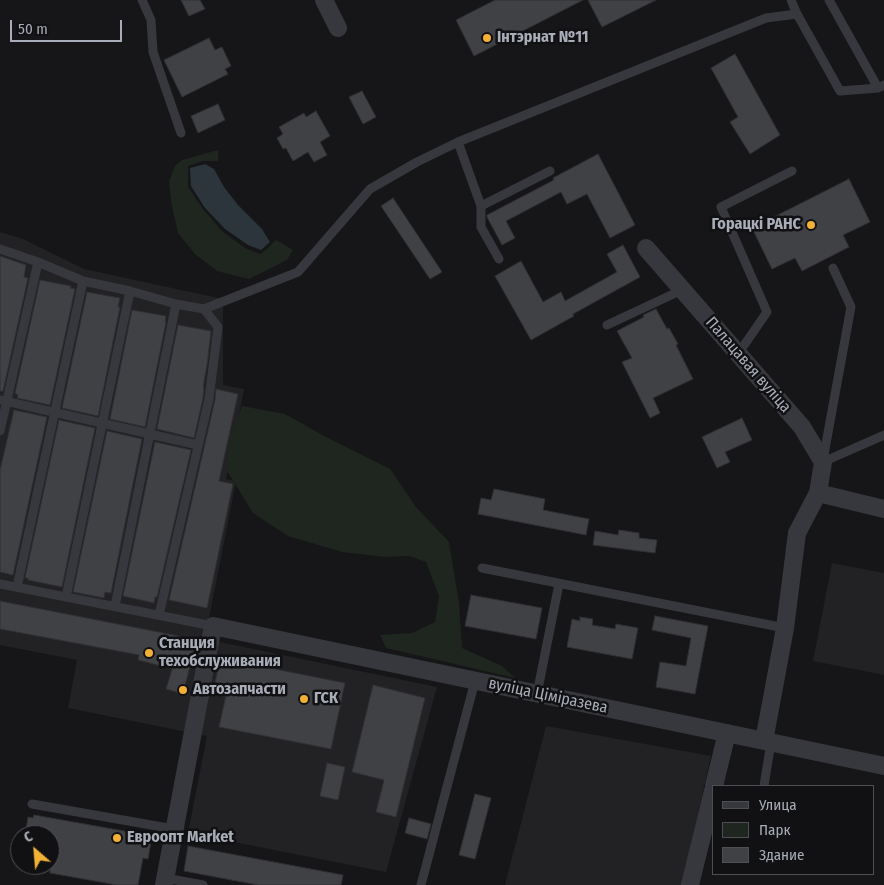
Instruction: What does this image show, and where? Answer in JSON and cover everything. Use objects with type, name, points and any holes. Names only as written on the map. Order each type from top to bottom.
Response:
[{"type":"street","points":[[324,0],[338,28]]},
{"type":"street","name":"Палацавая вуліца","points":[[646,248],[802,427],[822,462]]},
{"type":"street","points":[[768,742],[798,533],[818,493],[822,462]]},
{"type":"street","points":[[818,493],[884,509]]},
{"type":"street","points":[[164,882],[213,626]]},
{"type":"street","name":"вуліца Ціміразева","points":[[213,626],[884,766]]},
{"type":"street","points":[[714,785],[727,733]]},
{"type":"street","points":[[690,885],[712,795]]},
{"type":"lane","points":[[142,0],[150,20],[153,52],[182,133]]},
{"type":"lane","points":[[791,0],[840,91],[881,86],[829,0]]},
{"type":"lane","points":[[0,249],[38,262],[83,281],[204,309],[298,272],[370,189],[417,162],[458,142],[766,18],[798,14]]},
{"type":"lane","points":[[458,142],[482,206],[480,227],[499,259]]},
{"type":"lane","points":[[482,206],[550,171]]},
{"type":"lane","points":[[738,354],[768,312],[721,207],[792,171]]},
{"type":"lane","points":[[0,431],[3,401],[38,262]]},
{"type":"lane","points":[[822,462],[851,307],[833,268]]},
{"type":"lane","points":[[17,587],[83,281]]},
{"type":"lane","points":[[607,325],[682,290]]},
{"type":"lane","points":[[66,597],[130,291]]},
{"type":"lane","points":[[115,606],[176,304]]},
{"type":"lane","points":[[159,615],[209,400],[218,327],[204,309]]},
{"type":"lane","points":[[3,401],[198,445]]},
{"type":"lane","points":[[822,462],[884,435]]},
{"type":"lane","points":[[482,568],[785,628]]},
{"type":"lane","points":[[0,584],[213,626]]},
{"type":"lane","points":[[537,694],[558,584]]},
{"type":"lane","points":[[421,885],[476,681]]},
{"type":"lane","points":[[764,785],[768,742]]},
{"type":"lane","points":[[32,804],[174,829]]},
{"type":"lane","points":[[164,882],[203,885]]},
{"type":"shaded area","points":[[205,164],[214,169],[224,187],[238,205],[262,229],[270,242],[261,250],[248,245],[225,229],[205,208],[191,186],[190,168]]},
{"type":"shaded area","points":[[0,232],[23,239],[84,269],[223,299],[223,385],[244,389],[226,479],[236,481],[205,639],[437,687],[386,872],[188,833],[207,736],[68,708],[77,660],[0,645]]},
{"type":"shaded area","points":[[832,563],[884,573],[884,675],[813,661]]},
{"type":"shaded area","points":[[546,726],[711,756],[682,885],[505,885]]},
{"type":"green space","points":[[218,150],[218,161],[203,161],[188,166],[188,187],[203,209],[223,232],[245,248],[260,254],[276,240],[293,250],[287,260],[249,279],[217,271],[195,254],[178,233],[169,181],[175,166],[182,160]]},
{"type":"green space","points":[[242,406],[285,414],[390,469],[416,507],[449,542],[459,603],[462,648],[502,666],[515,678],[386,648],[380,635],[412,633],[435,622],[439,596],[426,562],[409,556],[385,557],[342,552],[288,536],[253,513],[227,471],[227,445]]},
{"type":"building","points":[[181,0],[200,0],[205,9],[189,16]]},
{"type":"building","name":"Інтэрнат №11","points":[[495,0],[583,0],[474,56],[456,20]]},
{"type":"building","name":"Інтэрнат №11","points":[[588,0],[656,0],[602,27]]},
{"type":"building","points":[[209,38],[215,50],[222,47],[231,66],[225,69],[228,74],[182,97],[164,60]]},
{"type":"building","points":[[735,54],[780,135],[750,154],[730,122],[738,117],[711,68]]},
{"type":"building","points":[[362,91],[376,117],[363,124],[349,97]]},
{"type":"building","points":[[218,104],[225,120],[198,133],[191,116]]},
{"type":"building","points":[[316,111],[330,136],[320,142],[327,155],[314,162],[308,152],[293,161],[286,148],[283,149],[277,138],[283,134],[279,127],[304,113],[306,117]]},
{"type":"building","points":[[598,154],[635,225],[610,238],[587,194],[567,204],[561,192],[506,221],[515,238],[502,245],[487,215],[554,180],[553,178]]},
{"type":"building","name":"Горацкі РАНС","points":[[849,179],[870,222],[843,235],[849,247],[802,271],[795,258],[772,269],[752,228]]},
{"type":"building","points":[[393,198],[442,272],[430,279],[381,206]]},
{"type":"building","points":[[623,245],[640,277],[531,340],[495,276],[521,261],[543,302],[561,292],[565,301],[617,272],[607,254]]},
{"type":"building","points":[[0,256],[26,265],[24,277],[28,278],[3,391],[0,391]]},
{"type":"building","points":[[40,280],[71,286],[70,288],[75,289],[50,405],[17,398],[18,395],[15,393]]},
{"type":"building","points":[[87,292],[120,298],[118,307],[120,307],[98,416],[62,408]]},
{"type":"building","points":[[656,309],[678,344],[676,345],[693,379],[653,398],[660,413],[650,418],[622,362],[632,358],[617,331]]},
{"type":"building","points":[[132,310],[166,316],[145,427],[110,419]]},
{"type":"building","points":[[178,325],[211,331],[203,398],[194,438],[157,429]]},
{"type":"building","points":[[216,389],[238,394],[219,481],[233,484],[207,608],[169,600]]},
{"type":"building","points":[[14,410],[47,417],[13,575],[0,572],[0,470]]},
{"type":"building","points":[[742,418],[752,440],[725,452],[730,462],[717,468],[702,437]]},
{"type":"building","points":[[59,420],[95,428],[62,587],[25,578]]},
{"type":"building","points":[[107,431],[142,439],[111,593],[105,592],[104,598],[73,592]]},
{"type":"building","points":[[155,442],[191,450],[157,597],[155,597],[154,603],[123,596]]},
{"type":"building","points":[[494,489],[545,499],[543,510],[589,519],[586,535],[478,514],[481,498],[491,500]]},
{"type":"building","points":[[619,530],[639,533],[639,538],[657,540],[655,553],[593,545],[595,531],[618,535]]},
{"type":"building","points":[[471,595],[542,608],[536,639],[465,626]]},
{"type":"building","points":[[0,601],[179,636],[178,641],[195,646],[183,694],[166,689],[172,669],[138,660],[139,655],[0,629]]},
{"type":"building","points":[[655,616],[708,626],[695,694],[656,687],[660,662],[686,666],[691,638],[652,630]]},
{"type":"building","points":[[580,617],[593,619],[592,625],[615,629],[616,624],[638,628],[632,659],[567,647],[572,619],[580,621]]},
{"type":"building","name":"ГСК","points":[[220,658],[345,683],[331,749],[219,727],[227,691],[214,688]]},
{"type":"building","points":[[373,685],[425,698],[396,817],[376,812],[384,780],[352,772]]},
{"type":"building","points":[[327,763],[345,767],[338,800],[320,796]]},
{"type":"building","points":[[475,794],[491,798],[475,859],[459,855]]},
{"type":"building","points":[[34,815],[152,836],[148,859],[143,858],[138,885],[117,885],[60,875],[60,825],[27,825],[28,817],[33,818]]},
{"type":"building","points":[[409,818],[431,824],[427,839],[405,833]]},
{"type":"building","points":[[188,846],[343,875],[341,885],[258,885],[184,871]]},
{"type":"place","name":"Інтэрнат №11","points":[[487,38]]},
{"type":"place","name":"Горацкі РАНС","points":[[811,225]]},
{"type":"place","name":"Станция техобслуживания","points":[[149,653]]},
{"type":"place","name":"Автозапчасти","points":[[183,690]]},
{"type":"place","name":"ГСК","points":[[304,699]]},
{"type":"place","name":"Евроопт Market","points":[[117,838]]}]
